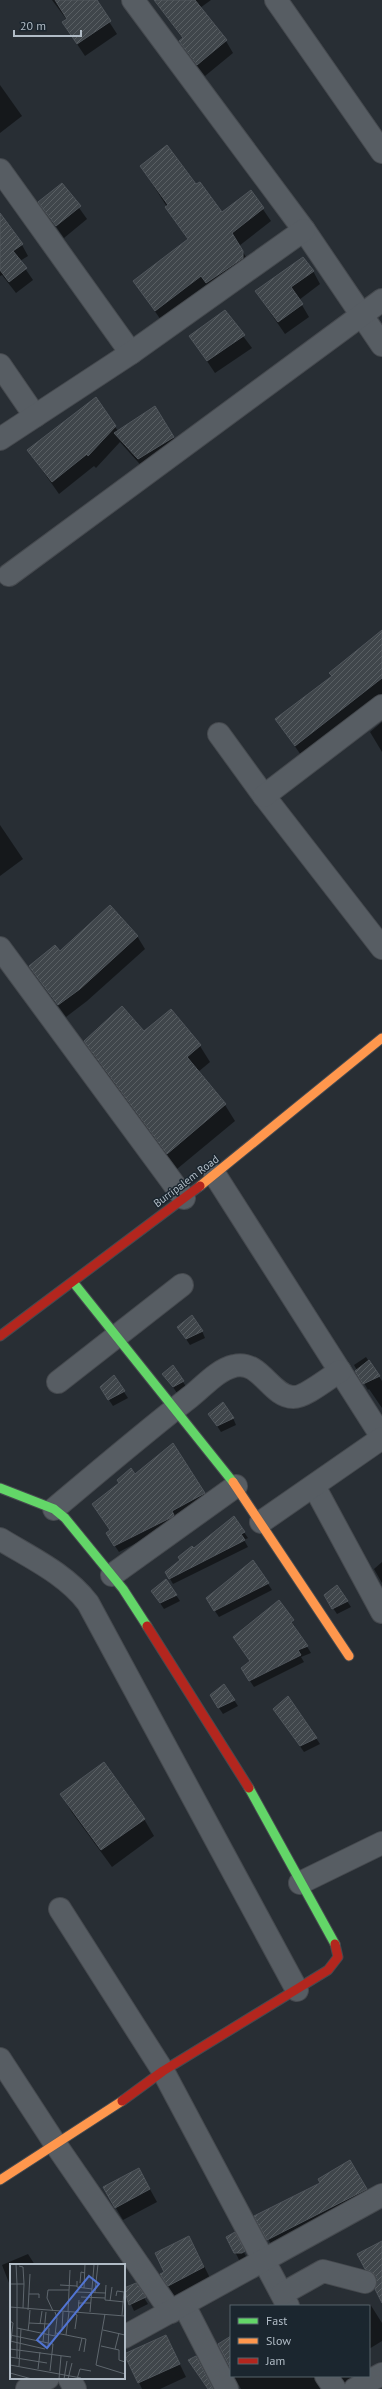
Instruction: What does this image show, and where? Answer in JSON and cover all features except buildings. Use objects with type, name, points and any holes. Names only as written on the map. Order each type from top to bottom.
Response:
[{"type":"street","points":[[133,0],[304,230],[382,345]]},
{"type":"street","points":[[276,0],[382,152]]},
{"type":"street","points":[[0,170],[131,353]]},
{"type":"street","points":[[0,439],[131,353],[304,230]]},
{"type":"street","points":[[9,575],[382,300]]},
{"type":"street","points":[[0,365],[35,416]]},
{"type":"street","points":[[264,796],[382,706]]},
{"type":"street","points":[[218,734],[264,796],[382,948]]},
{"type":"street","points":[[0,948],[184,1198]]},
{"type":"street","name":"Burripalem Road","points":[[0,1336],[215,1175],[382,1038]]},
{"type":"street","points":[[215,1175],[382,1438],[262,1522]]},
{"type":"street","points":[[73,1282],[87,1303],[236,1486],[262,1522],[349,1656]]},
{"type":"street","points":[[58,1382],[109,1330],[182,1285]]},
{"type":"street","points":[[54,1508],[222,1371],[242,1364],[251,1368],[283,1394],[292,1397],[304,1394],[340,1371]]},
{"type":"street","points":[[112,1575],[236,1486]]},
{"type":"street","points":[[314,1486],[382,1612]]},
{"type":"street","points":[[0,1488],[54,1508],[65,1518],[112,1575],[240,1772],[340,1956],[338,1962],[332,1967],[297,1990],[163,2071],[56,2146],[0,2180]]},
{"type":"street","points":[[0,1539],[66,1580],[78,1589],[88,1603],[297,1990]]},
{"type":"street","points":[[300,1883],[382,1843]]},
{"type":"street","points":[[60,1909],[163,2071],[285,2300],[323,2271],[365,2282]]},
{"type":"street","points":[[0,2059],[56,2146],[177,2308],[227,2389]]},
{"type":"street","points":[[125,2336],[263,2259],[382,2195]]},
{"type":"street","points":[[355,2389],[382,2374]]},
{"type":"street","points":[[327,2377],[335,2389]]},
{"type":"street","points":[[27,2389],[46,2379]]},
{"type":"street","points":[[70,2379],[75,2389]]},
{"type":"traffic: fast","points":[[73,1282],[233,1482]]},
{"type":"traffic: fast","points":[[0,1488],[54,1509],[65,1518],[123,1589],[147,1626]]},
{"type":"traffic: fast","points":[[249,1788],[335,1944]]},
{"type":"traffic: slow","points":[[200,1186],[382,1038]]},
{"type":"traffic: slow","points":[[233,1482],[349,1656]]},
{"type":"traffic: slow","points":[[0,2180],[122,2101]]},
{"type":"traffic: jam","points":[[0,1336],[200,1186]]},
{"type":"traffic: jam","points":[[147,1626],[249,1788]]},
{"type":"traffic: jam","points":[[122,2101],[163,2071],[328,1970],[338,1957],[335,1944]]}]
